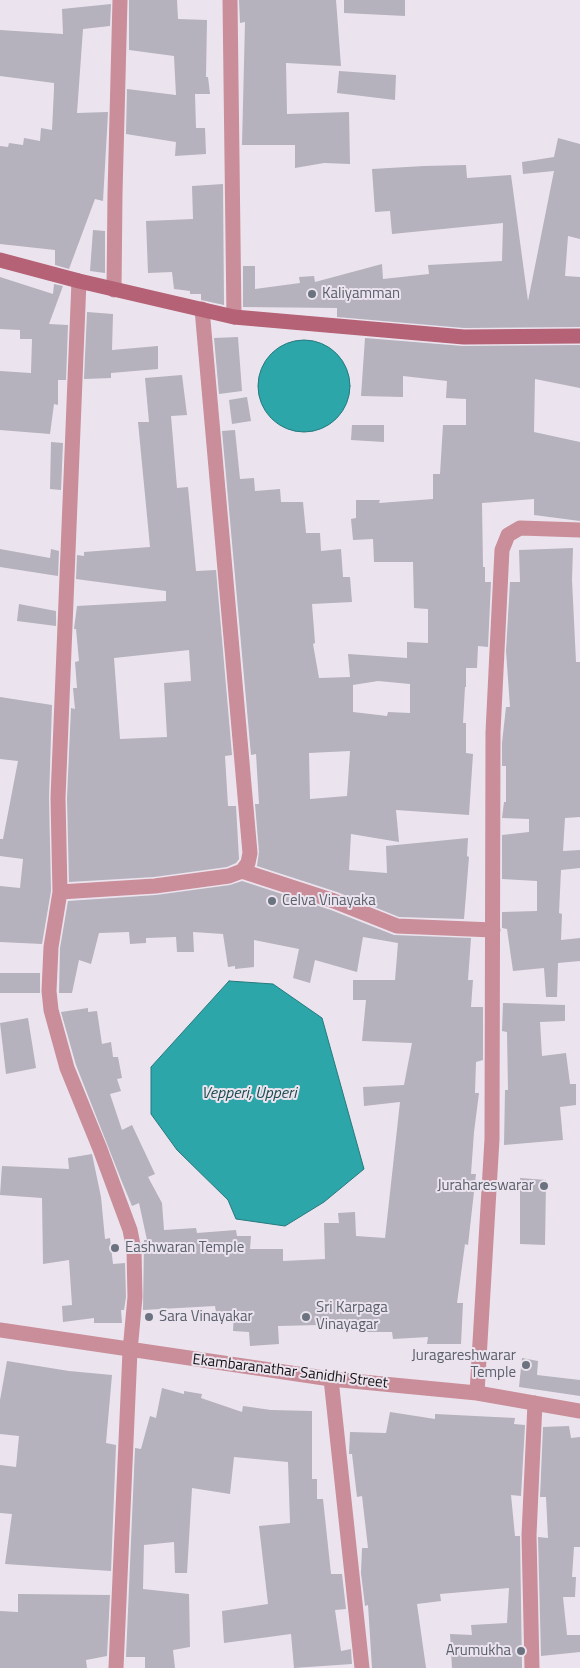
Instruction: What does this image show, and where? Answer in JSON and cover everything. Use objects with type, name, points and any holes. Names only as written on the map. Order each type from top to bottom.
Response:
[{"type":"main road","points":[[0,260],[114,290],[234,317],[464,337],[580,336]]},
{"type":"street","points":[[114,290],[114,194],[120,0]]},
{"type":"street","points":[[230,0],[234,317]]},
{"type":"street","points":[[79,281],[58,798],[60,892],[51,947],[50,991],[51,1010],[67,1068],[130,1230],[134,1250],[135,1298],[130,1351],[116,1668]]},
{"type":"street","points":[[60,892],[156,886],[229,876],[242,871],[248,863],[250,853],[202,309]]},
{"type":"street","points":[[477,1393],[492,1139],[493,732],[502,550],[508,535],[520,528],[580,530]]},
{"type":"street","points":[[242,871],[334,901],[397,926],[493,930]]},
{"type":"street","name":"Ekambaranathar Sanidhi Street","points":[[0,1330],[130,1351],[331,1379],[477,1393],[580,1411]]},
{"type":"street","points":[[331,1379],[362,1668]]},
{"type":"street","points":[[532,1668],[529,1535],[535,1403]]},
{"type":"water","points":[[304,340],[322,343],[337,353],[347,368],[350,386],[347,404],[337,419],[322,429],[304,432],[286,429],[271,419],[261,404],[258,386],[261,368],[271,353],[286,343]]},
{"type":"water","name":"Vepperi, Upperi","points":[[229,981],[273,984],[322,1018],[364,1169],[324,1202],[285,1226],[236,1219],[228,1200],[177,1150],[151,1114],[151,1067]]},
{"type":"building","points":[[129,0],[177,0],[178,19],[207,20],[206,77],[208,77],[210,94],[195,94],[196,128],[205,128],[206,154],[175,156],[176,142],[126,134],[127,89],[176,95],[174,56],[129,50]]},
{"type":"building","points":[[239,0],[336,0],[341,66],[286,63],[287,114],[349,112],[350,164],[324,163],[295,168],[295,145],[242,145],[245,22],[240,23]]},
{"type":"building","points":[[344,0],[405,0],[405,16],[344,13]]},
{"type":"building","points":[[111,4],[110,26],[83,29],[77,113],[108,112],[103,201],[95,199],[69,269],[55,265],[55,250],[0,244],[0,146],[8,147],[9,143],[23,145],[24,138],[40,141],[41,128],[52,130],[54,83],[0,76],[0,30],[63,34],[62,9]]},
{"type":"building","points":[[339,71],[396,75],[395,100],[337,93]]},
{"type":"building","points":[[558,138],[580,144],[580,239],[568,236],[565,276],[580,277],[580,327],[464,328],[337,317],[337,308],[243,307],[243,266],[255,266],[255,289],[300,283],[299,277],[314,276],[315,282],[382,264],[383,279],[429,274],[428,265],[502,261],[503,223],[392,234],[390,211],[375,212],[372,169],[466,165],[467,178],[511,175],[528,301],[554,171],[523,174],[522,162],[554,157]]},
{"type":"building","points":[[223,184],[224,305],[201,300],[201,294],[190,294],[190,291],[174,289],[172,272],[148,273],[146,221],[193,219],[192,186]]},
{"type":"building","points":[[93,230],[105,231],[105,273],[90,271]]},
{"type":"building","points":[[0,277],[53,294],[54,284],[63,286],[49,324],[68,325],[66,380],[58,380],[58,405],[54,404],[50,434],[0,430],[0,371],[31,373],[32,339],[20,339],[20,330],[0,329]]},
{"type":"building","points":[[87,312],[113,314],[112,350],[158,346],[158,369],[111,373],[111,378],[84,379]]},
{"type":"building","points":[[238,337],[242,391],[219,394],[214,338]]},
{"type":"building","points":[[365,338],[463,346],[580,345],[580,388],[535,379],[534,432],[580,442],[580,521],[534,515],[534,499],[482,503],[483,567],[485,567],[485,582],[491,582],[488,647],[478,646],[477,668],[466,668],[463,723],[466,723],[466,753],[473,754],[469,815],[396,810],[399,842],[351,834],[349,870],[387,873],[386,846],[468,838],[467,856],[469,857],[464,919],[399,917],[337,892],[257,866],[259,852],[255,804],[259,804],[256,754],[251,755],[222,431],[235,430],[240,479],[254,478],[255,491],[280,489],[281,502],[303,502],[306,533],[320,533],[321,551],[341,549],[343,577],[350,577],[352,602],[312,604],[315,643],[313,644],[319,678],[350,677],[348,654],[407,658],[407,642],[428,643],[428,609],[414,608],[413,562],[374,562],[373,539],[353,540],[351,519],[356,518],[356,500],[380,500],[379,503],[433,499],[433,474],[440,474],[443,425],[466,425],[466,399],[446,398],[447,381],[403,376],[403,397],[361,396]],"holes":[[[378,681],[410,684],[410,713],[388,712],[387,716],[353,712],[353,685]],[[350,751],[347,796],[310,799],[309,753]]]},
{"type":"building","points":[[182,375],[187,415],[171,416],[177,488],[188,487],[196,571],[216,570],[232,755],[225,756],[228,806],[236,806],[239,859],[236,863],[227,867],[154,877],[69,882],[67,798],[71,708],[75,709],[73,688],[77,688],[75,662],[79,661],[76,629],[74,629],[77,606],[166,601],[166,591],[76,579],[77,555],[84,556],[84,552],[150,547],[138,422],[149,422],[145,378]],"holes":[[[189,650],[191,681],[164,683],[167,737],[120,739],[114,658]]]},
{"type":"building","points":[[247,397],[251,421],[232,424],[229,400]]},
{"type":"building","points":[[352,425],[384,425],[384,442],[351,440]]},
{"type":"building","points":[[51,442],[63,443],[61,490],[50,489]]},
{"type":"building","points":[[573,548],[572,580],[576,662],[580,662],[580,817],[565,818],[563,851],[580,850],[580,868],[561,870],[559,913],[562,914],[561,940],[580,938],[580,961],[558,963],[557,997],[546,997],[544,968],[513,971],[507,929],[502,928],[502,912],[537,911],[537,881],[502,879],[502,835],[529,832],[529,819],[502,818],[504,802],[506,802],[506,766],[502,766],[502,743],[506,707],[510,707],[506,651],[510,582],[520,582],[519,550]]},
{"type":"building","points":[[0,549],[50,558],[51,549],[59,551],[58,576],[0,567]]},
{"type":"building","points":[[19,604],[56,611],[56,626],[17,621]]},
{"type":"building","points":[[0,697],[52,705],[49,798],[51,891],[42,944],[0,942],[0,886],[20,888],[23,859],[0,856],[0,839],[3,839],[18,761],[0,759]]},
{"type":"building","points":[[242,881],[331,910],[394,935],[471,938],[468,980],[473,980],[471,1007],[483,1007],[483,1060],[476,1062],[475,1093],[479,1093],[471,1174],[476,1174],[468,1245],[465,1244],[457,1303],[463,1303],[461,1344],[427,1344],[428,1337],[393,1339],[392,1332],[360,1332],[360,1324],[278,1326],[279,1344],[250,1346],[249,1332],[233,1331],[234,1311],[216,1312],[215,1306],[143,1310],[144,1240],[147,1240],[139,1203],[132,1206],[122,1182],[76,1065],[61,1012],[88,1008],[88,1012],[97,1011],[102,1044],[111,1042],[113,1057],[118,1057],[122,1078],[117,1079],[121,1091],[110,1094],[122,1130],[132,1125],[155,1174],[148,1177],[162,1203],[164,1230],[196,1228],[197,1233],[236,1230],[237,1236],[251,1236],[250,1249],[283,1249],[283,1261],[325,1259],[324,1223],[339,1223],[338,1213],[355,1212],[356,1236],[385,1238],[400,1102],[364,1106],[363,1087],[404,1085],[412,1043],[362,1041],[366,1000],[353,1000],[353,980],[395,980],[398,943],[363,937],[357,972],[315,960],[310,983],[293,978],[299,949],[254,940],[254,967],[235,969],[235,966],[228,967],[223,934],[193,932],[194,952],[177,952],[176,937],[146,938],[146,943],[130,944],[129,932],[99,933],[91,964],[79,960],[72,993],[59,993],[60,948],[68,901],[156,895],[230,885]]},
{"type":"building","points":[[0,973],[40,973],[40,993],[0,993]]},
{"type":"building","points":[[503,1003],[565,1005],[565,1021],[540,1022],[542,1056],[566,1053],[570,1084],[576,1084],[576,1105],[560,1107],[563,1140],[504,1145],[505,1090],[508,1090],[507,1032],[502,1031]]},
{"type":"building","points":[[28,1018],[36,1068],[6,1074],[0,1023]]},
{"type":"building","points":[[92,1154],[101,1197],[105,1239],[110,1238],[113,1264],[125,1263],[126,1297],[124,1310],[121,1310],[122,1323],[94,1323],[94,1318],[63,1322],[62,1306],[72,1305],[69,1260],[43,1264],[42,1198],[0,1195],[2,1166],[69,1169],[68,1158]]},
{"type":"building","points":[[520,1178],[546,1180],[545,1245],[520,1244]]},
{"type":"building","points":[[522,1358],[538,1361],[537,1375],[580,1380],[580,1396],[519,1387]]},
{"type":"building","points":[[7,1361],[69,1371],[112,1375],[106,1443],[116,1445],[111,1571],[5,1564],[12,1514],[0,1513],[0,1465],[16,1467],[19,1436],[0,1434],[0,1400]]},
{"type":"building","points":[[162,1388],[184,1394],[184,1391],[202,1394],[201,1398],[242,1412],[243,1406],[271,1410],[312,1411],[312,1479],[317,1479],[317,1499],[323,1499],[331,1574],[342,1574],[346,1609],[335,1610],[341,1651],[351,1649],[352,1664],[294,1668],[291,1634],[224,1643],[222,1611],[268,1604],[259,1526],[290,1523],[288,1462],[234,1457],[230,1494],[192,1488],[187,1573],[175,1573],[174,1542],[144,1545],[143,1589],[189,1594],[190,1647],[173,1650],[175,1668],[145,1668],[145,1657],[126,1657],[135,1448],[141,1449],[150,1416],[156,1418]]},
{"type":"building","points":[[390,1412],[435,1419],[435,1414],[515,1418],[514,1424],[525,1425],[521,1496],[511,1495],[515,1536],[520,1536],[522,1668],[452,1668],[450,1634],[472,1635],[471,1625],[507,1623],[509,1588],[440,1594],[441,1601],[417,1604],[426,1668],[372,1668],[368,1605],[365,1606],[361,1573],[362,1548],[368,1548],[362,1496],[357,1497],[352,1454],[349,1454],[350,1432],[386,1433]]},
{"type":"building","points":[[569,1426],[571,1438],[580,1437],[580,1547],[574,1547],[572,1577],[576,1577],[575,1597],[563,1597],[567,1635],[580,1635],[580,1652],[541,1656],[538,1537],[548,1538],[546,1497],[540,1497],[543,1427]]},
{"type":"building","points":[[18,1594],[110,1595],[107,1656],[86,1660],[87,1668],[0,1668],[0,1611],[18,1612]]},
{"type":"place","name":"Kaliyamman","points":[[312,294]]},
{"type":"place","name":"Celva Vinayaka","points":[[272,901]]},
{"type":"place","name":"Jurahareswarar","points":[[544,1186]]},
{"type":"place","name":"Eashwaran Temple","points":[[115,1248]]},
{"type":"place","name":"Sara Vinayakar","points":[[149,1317]]},
{"type":"place","name":"Sri Karpaga Vinayagar","points":[[306,1317]]},
{"type":"place","name":"Juragareshwarar Temple","points":[[526,1365]]},
{"type":"place","name":"Arumukha","points":[[521,1651]]}]
